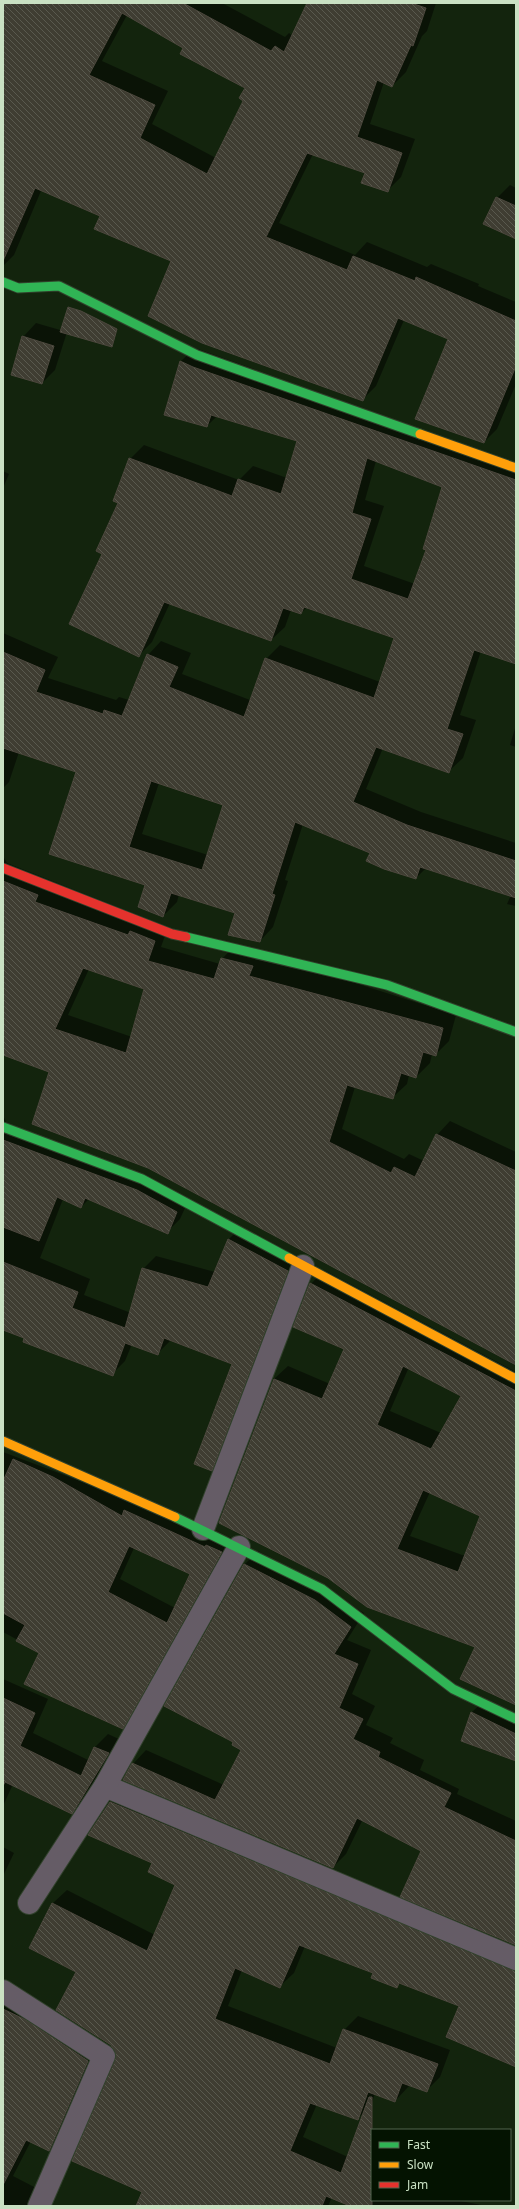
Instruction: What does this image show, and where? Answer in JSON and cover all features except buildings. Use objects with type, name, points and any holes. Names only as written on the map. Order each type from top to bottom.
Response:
[{"type":"street","points":[[3,282],[18,288],[60,286],[197,355],[516,468]]},
{"type":"street","points":[[3,868],[172,934],[387,986],[516,1032]]},
{"type":"street","points":[[3,1127],[142,1179],[516,1379]]},
{"type":"street","points":[[203,1529],[303,1266]]},
{"type":"street","points":[[3,1441],[203,1529],[322,1589],[453,1689],[516,1719]]},
{"type":"street","points":[[29,1903],[105,1786],[239,1548]]},
{"type":"street","points":[[105,1786],[516,1959]]},
{"type":"street","points":[[3,1991],[104,2056],[39,2206]]},
{"type":"traffic: fast","points":[[3,282],[18,288],[59,286],[197,355],[420,434]]},
{"type":"traffic: fast","points":[[186,937],[387,985],[516,1032]]},
{"type":"traffic: fast","points":[[3,1127],[142,1179],[289,1258]]},
{"type":"traffic: fast","points":[[175,1517],[322,1589],[453,1689],[516,1719]]},
{"type":"traffic: slow","points":[[420,434],[516,468]]},
{"type":"traffic: slow","points":[[289,1258],[516,1379]]},
{"type":"traffic: slow","points":[[3,1441],[175,1517]]},
{"type":"traffic: jam","points":[[3,868],[172,934],[186,937]]}]
